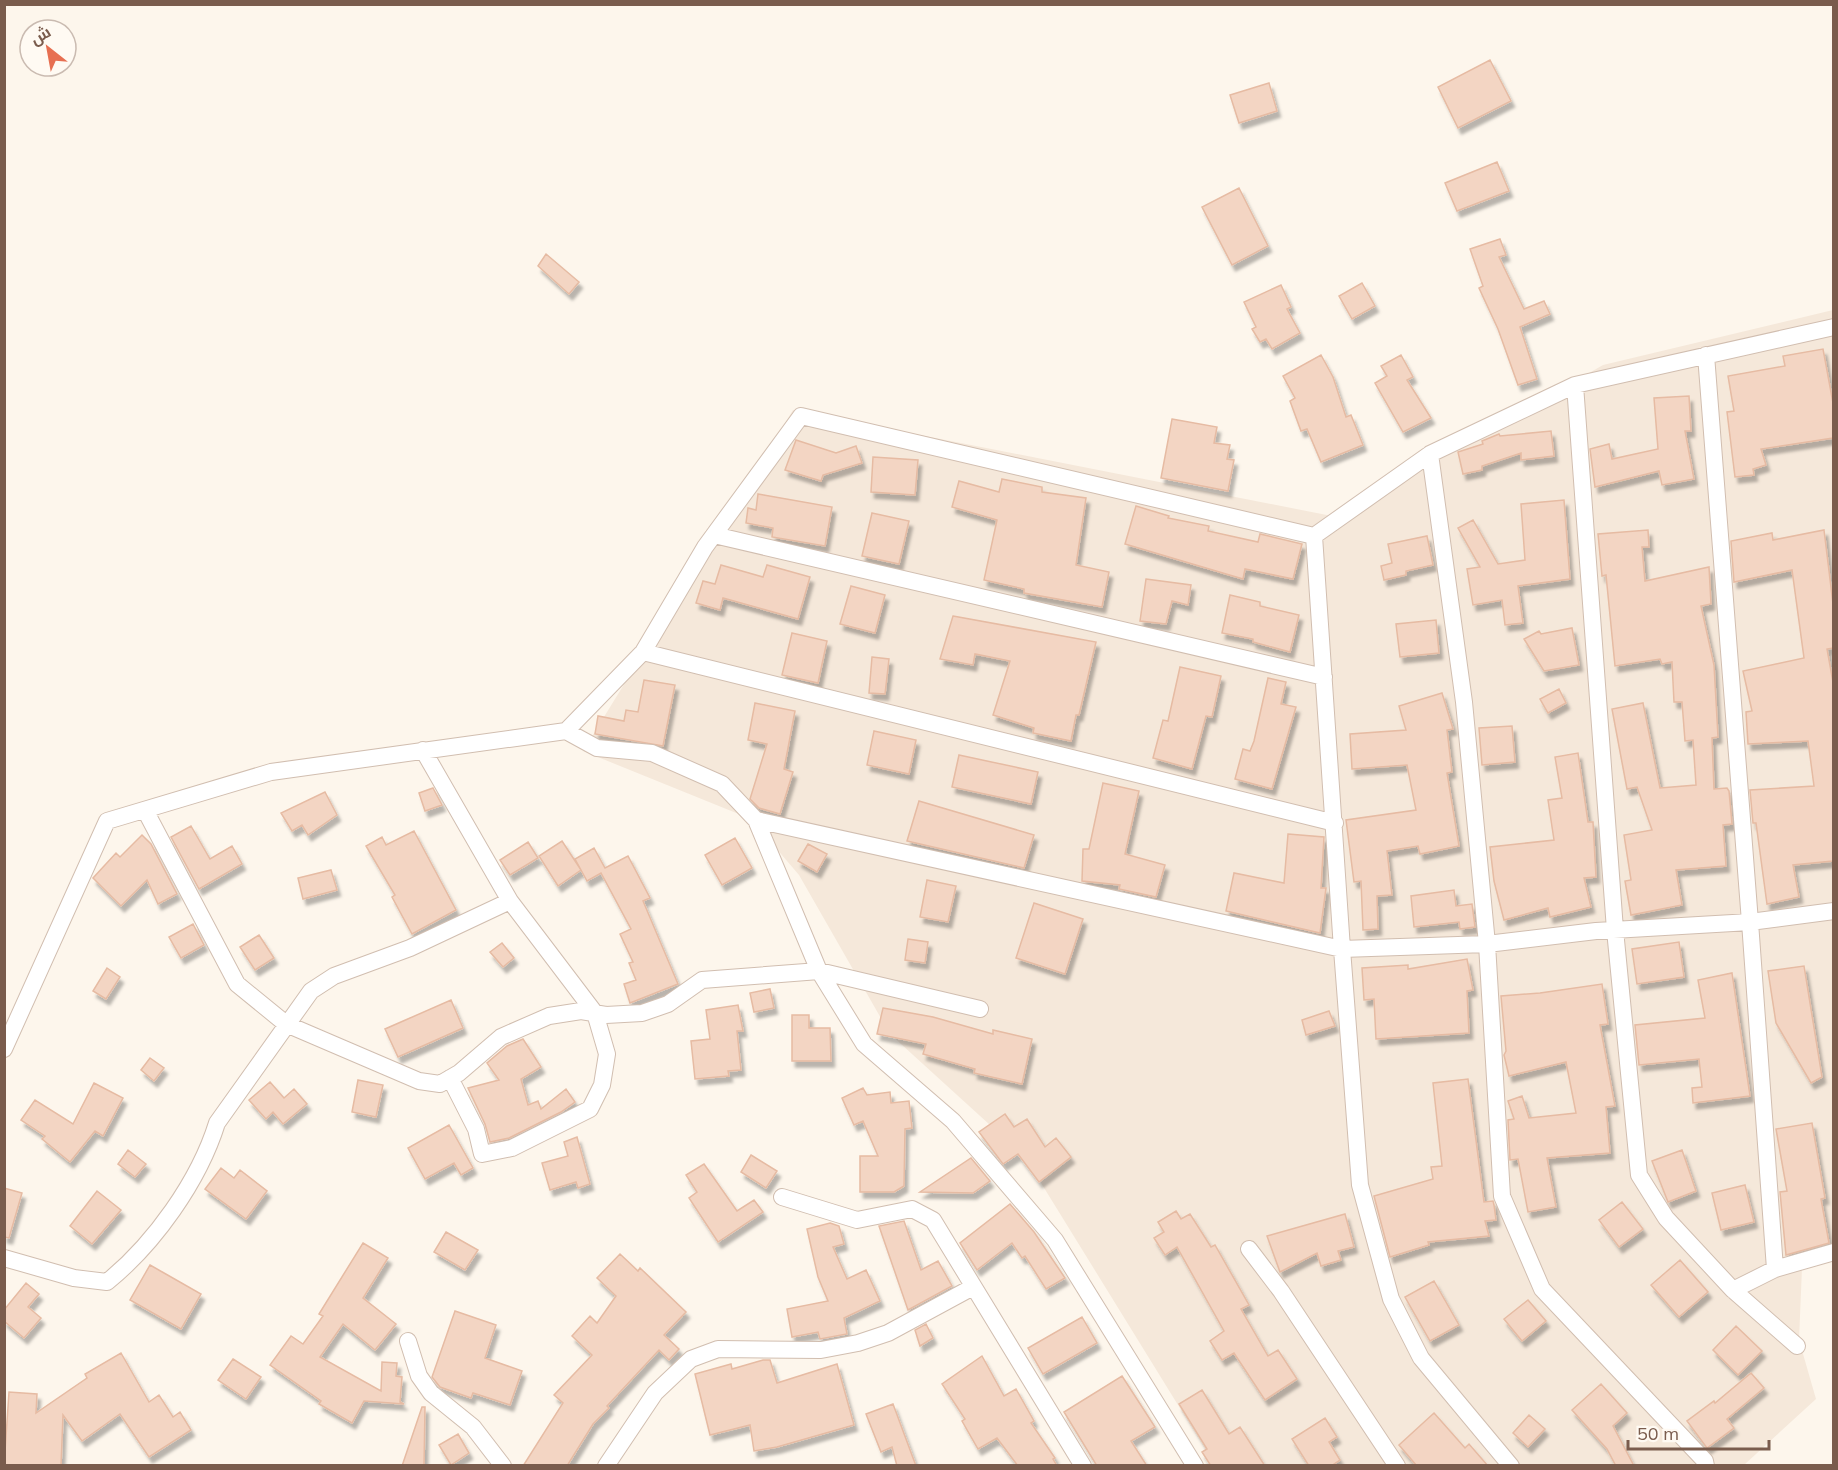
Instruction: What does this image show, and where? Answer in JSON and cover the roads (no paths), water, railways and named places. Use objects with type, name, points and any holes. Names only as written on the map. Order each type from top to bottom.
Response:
[{"type":"street","points":[[566,731],[643,652],[714,535],[801,416],[1314,536],[1430,454],[1575,385],[1833,327]]},
{"type":"street","points":[[1706,355],[1775,1269]]},
{"type":"street","points":[[1575,385],[1615,930],[1639,1175],[1666,1218],[1734,1290],[1797,1346]]},
{"type":"street","points":[[1430,454],[1464,702],[1487,944],[1502,1196],[1542,1289],[1706,1461],[1706,1466]]},
{"type":"street","points":[[714,535],[1324,677]]},
{"type":"street","points":[[1314,536],[1360,1185],[1391,1299],[1421,1358],[1511,1466]]},
{"type":"street","points":[[643,652],[1335,824]]},
{"type":"street","points":[[4,1049],[107,821],[271,772],[566,731],[597,748],[652,753],[722,784],[756,820],[819,971],[864,1044],[953,1121],[1055,1240],[1195,1466]]},
{"type":"street","points":[[423,750],[510,901],[596,1014],[607,1054],[602,1085],[590,1109],[512,1148],[482,1154],[476,1129],[450,1078]]},
{"type":"street","points":[[145,810],[237,984],[286,1024],[419,1081],[440,1084],[501,1037],[549,1016],[581,1011],[620,1016],[642,1013],[668,1004],[702,980],[819,971],[980,1009]]},
{"type":"street","points":[[756,820],[1342,949],[1487,944],[1615,930],[1750,922],[1833,912]]},
{"type":"street","points":[[4,1258],[74,1278],[107,1282],[130,1263],[165,1221],[210,1148],[218,1124],[311,991],[334,976],[410,948],[510,901]]},
{"type":"street","points":[[782,1197],[857,1220],[912,1209],[933,1220],[1083,1466]]},
{"type":"street","points":[[1249,1249],[1287,1301],[1397,1466]]},
{"type":"street","points":[[1734,1290],[1775,1269],[1833,1252]]},
{"type":"street","points":[[606,1466],[655,1393],[692,1359],[718,1349],[821,1350],[858,1343],[888,1333],[973,1287]]},
{"type":"street","points":[[408,1341],[419,1376],[431,1393],[473,1427],[503,1466]]}]
